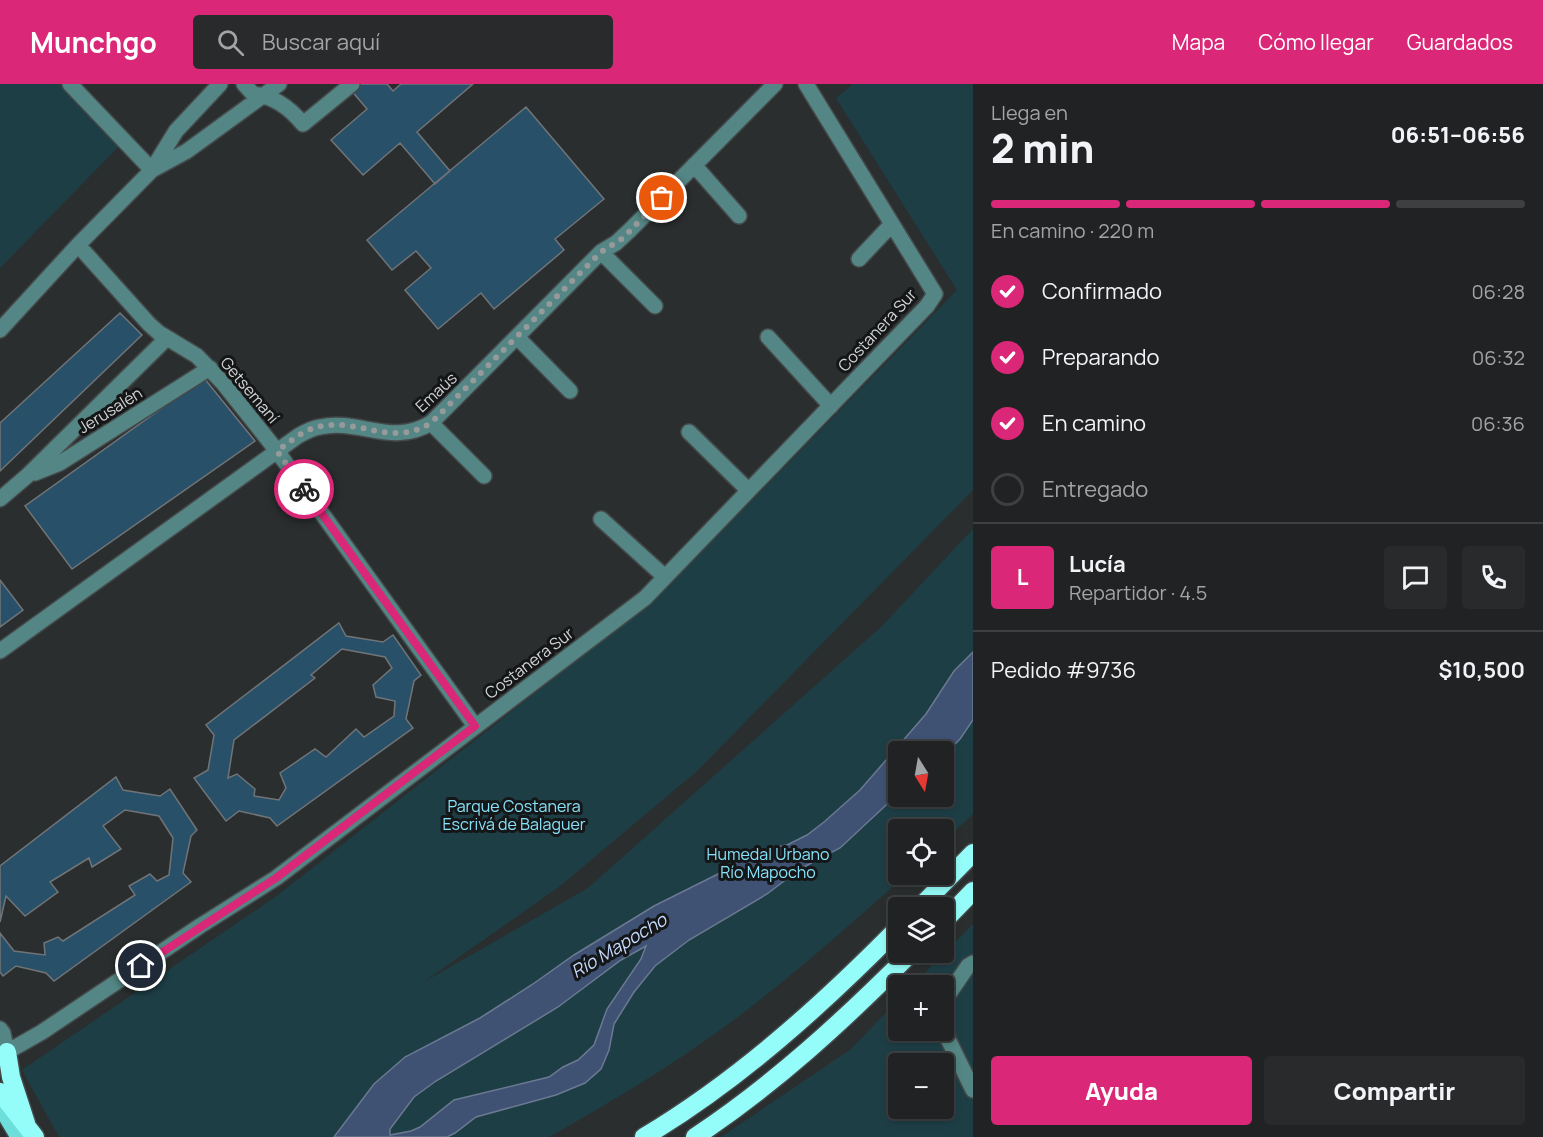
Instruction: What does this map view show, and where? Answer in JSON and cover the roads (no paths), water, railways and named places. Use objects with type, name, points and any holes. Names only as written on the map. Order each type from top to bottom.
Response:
[{"type":"highway","points":[[930,897],[973,853]]},
{"type":"highway","points":[[954,911],[973,891]]},
{"type":"highway","points":[[644,1137],[707,1096],[743,1069],[818,1005],[888,938]]},
{"type":"highway","points":[[695,1137],[792,1065],[836,1027],[901,963]]},
{"type":"highway","points":[[4,1054],[26,1132]]},
{"type":"highway","points":[[0,1092],[26,1132]]},
{"type":"main road","points":[[0,1107],[26,1132]]},
{"type":"street","points":[[70,84],[152,170]]},
{"type":"street","points":[[0,330],[78,245],[152,170],[176,131],[220,84]]},
{"type":"street","points":[[244,84],[253,94],[264,95],[286,107],[303,124],[352,84]]},
{"type":"street","points":[[152,170],[187,151],[279,84]]},
{"type":"street","name":"Emaús","points":[[0,651],[298,436],[320,426],[342,426],[399,434],[417,430],[431,423],[601,252],[623,238],[775,84]]},
{"type":"street","points":[[806,84],[892,224],[859,259]]},
{"type":"street","points":[[694,165],[740,216]]},
{"type":"street","name":"Costanera Sur","points":[[4,1054],[42,1032],[276,878],[645,598],[927,306],[935,294],[892,224]]},
{"type":"street","name":"Getsemaní","points":[[78,245],[141,316],[167,338],[197,356],[210,368],[277,451],[475,726]]},
{"type":"street","points":[[601,252],[655,306]]},
{"type":"street","points":[[517,337],[570,391]]},
{"type":"street","points":[[768,337],[831,405]]},
{"type":"street","name":"Jerusalén","points":[[0,499],[27,476],[167,338]]},
{"type":"street","name":"Jerusalén","points":[[27,476],[60,463],[210,368]]},
{"type":"street","points":[[431,423],[484,476]]},
{"type":"street","points":[[689,432],[748,490]]},
{"type":"street","points":[[601,519],[665,577]]},
{"type":"street","points":[[973,963],[968,966],[944,1001],[948,1039],[973,1090]]},
{"type":"street","points":[[0,1029],[3,1032],[4,1054]]},
{"type":"water","points":[[973,652],[973,720],[960,739],[954,745],[954,741],[903,741],[926,714],[954,671]]},
{"type":"water","name":"Río Mapocho","points":[[888,758],[888,803],[840,848],[800,869],[767,894],[689,940],[655,966],[634,992],[614,1024],[609,1050],[601,1069],[585,1083],[556,1095],[476,1117],[447,1137],[334,1137],[374,1084],[405,1057],[480,1018],[574,955],[654,906],[718,874],[742,859],[770,848],[787,845],[807,835],[860,790]],"holes":[[[646,946],[641,959],[607,1009],[594,1045],[578,1060],[549,1077],[454,1100],[420,1127],[390,1135],[390,1129],[414,1097],[436,1081],[558,1007],[621,960]]]},
{"type":"park label","name":"Parque Costanera Escrivá de Balaguer","points":[[514,815]]},
{"type":"park label","name":"Humedal Urbano Río Mapocho","points":[[768,863]]}]
